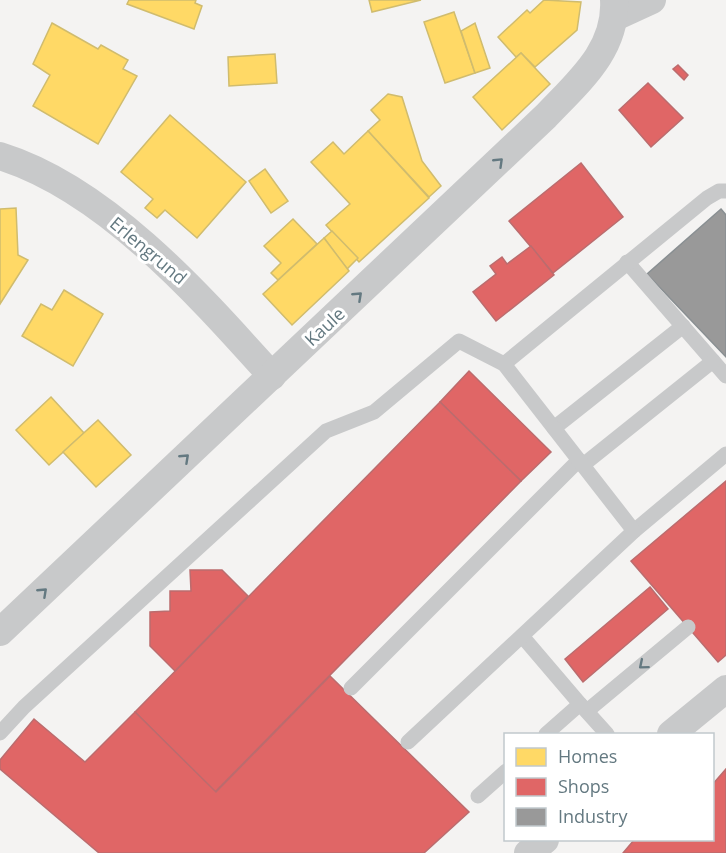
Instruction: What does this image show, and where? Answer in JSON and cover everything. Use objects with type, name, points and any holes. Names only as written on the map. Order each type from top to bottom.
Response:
[{"type":"street","points":[[614,9],[652,0]]},
{"type":"street","name":"Kaule","points":[[0,632],[546,116],[590,69],[607,43],[614,9]]},
{"type":"street","name":"Erlengrund","points":[[0,156],[25,164],[81,196],[171,267],[272,376]]},
{"type":"street","points":[[673,733],[726,689]]},
{"type":"street","points":[[528,853],[543,841]]},
{"type":"lane","points":[[504,364],[706,198],[719,191],[726,191]]},
{"type":"lane","points":[[627,262],[726,376]]},
{"type":"lane","points":[[554,428],[683,326]]},
{"type":"lane","points":[[0,733],[24,707],[326,431],[374,412],[459,341],[504,364],[634,531]]},
{"type":"lane","points":[[351,688],[581,462],[713,361]]},
{"type":"lane","points":[[408,742],[634,531],[726,454]]},
{"type":"lane","points":[[549,733],[688,627]]},
{"type":"lane","points":[[522,636],[605,733]]},
{"type":"lane","points":[[478,796],[504,773]]},
{"type":"building: Homes","points":[[129,0],[196,0],[195,3],[202,6],[194,29],[127,4]]},
{"type":"building: Homes","points":[[369,0],[421,0],[372,12]]},
{"type":"building: Homes","points":[[544,0],[581,2],[577,30],[535,67],[521,53],[516,57],[498,37],[527,10],[530,13]]},
{"type":"building: Homes","points":[[454,12],[475,73],[445,83],[424,22]]},
{"type":"building: Homes","points":[[52,23],[98,49],[101,45],[128,60],[123,69],[137,76],[98,144],[33,106],[50,75],[33,64]]},
{"type":"building: Homes","points":[[475,23],[490,68],[475,73],[461,31]]},
{"type":"building: Homes","points":[[521,53],[550,84],[502,130],[473,97]]},
{"type":"building: Homes","points":[[275,54],[277,83],[229,86],[228,57]]},
{"type":"building: Homes","points":[[388,94],[402,97],[422,161],[441,186],[429,197],[368,131],[380,120],[371,110]]},
{"type":"building: Homes","points":[[170,115],[246,182],[197,238],[165,210],[157,218],[145,208],[153,199],[121,172]]},
{"type":"building: Homes","points":[[368,131],[429,198],[359,262],[326,225],[350,204],[311,162],[333,142],[344,154]]},
{"type":"building: Homes","points":[[265,169],[288,201],[271,213],[249,181]]},
{"type":"building: Homes","points":[[16,208],[18,255],[28,260],[0,304],[0,209]]},
{"type":"building: Homes","points":[[293,219],[317,244],[278,280],[271,273],[281,263],[264,246]]},
{"type":"building: Homes","points":[[332,231],[358,258],[347,269],[324,238]]},
{"type":"building: Homes","points":[[324,238],[349,271],[292,325],[263,294]]},
{"type":"building: Homes","points":[[64,290],[103,314],[73,366],[22,336],[41,304],[52,310]]},
{"type":"building: Homes","points":[[51,397],[84,433],[49,465],[16,430]]},
{"type":"building: Homes","points":[[98,420],[131,455],[96,487],[63,452]]},
{"type":"building: Shops","points":[[678,65],[688,75],[684,80],[673,69]]},
{"type":"building: Shops","points":[[648,83],[683,118],[651,147],[619,110]]},
{"type":"building: Shops","points":[[581,163],[623,217],[553,273],[509,221]]},
{"type":"building: Shops","points":[[531,246],[554,275],[496,321],[473,292],[496,274],[490,266],[502,257],[507,264]]},
{"type":"building: Shops","points":[[469,371],[551,452],[521,481],[440,402]]},
{"type":"building: Shops","points":[[440,402],[521,481],[215,792],[135,712]]},
{"type":"building: Shops","points":[[726,481],[726,655],[718,662],[631,561]]},
{"type":"building: Shops","points":[[190,570],[222,570],[248,596],[175,671],[150,646],[150,612],[170,611],[170,591],[191,591]]},
{"type":"building: Shops","points":[[650,587],[668,609],[583,682],[565,659]]},
{"type":"building: Shops","points":[[330,676],[469,812],[424,853],[99,853],[0,769],[0,760],[34,719],[85,762],[135,712],[216,792]]},
{"type":"building: Shops","points":[[726,769],[726,853],[623,853],[633,841],[714,841],[714,783]]},
{"type":"building: Industry","points":[[721,209],[726,215],[726,357],[647,274]]}]
